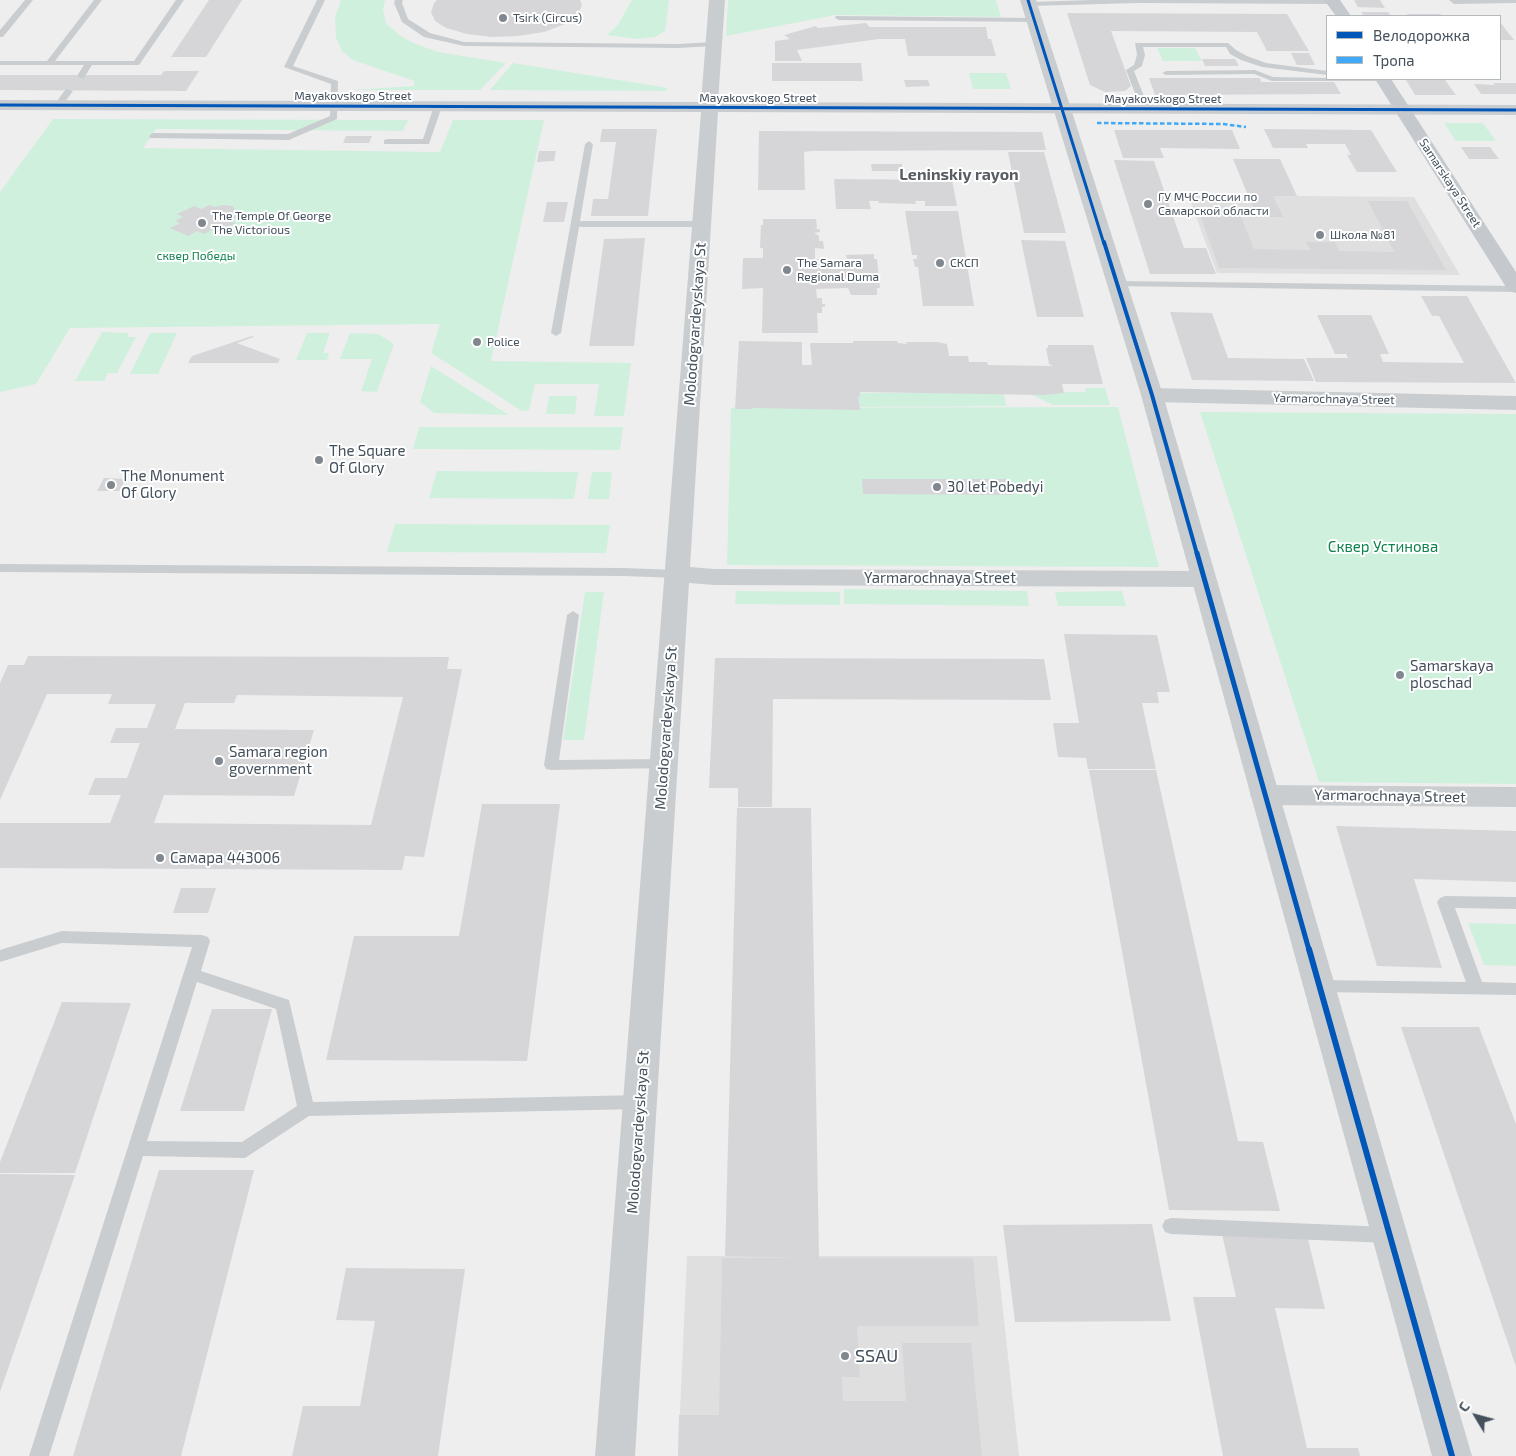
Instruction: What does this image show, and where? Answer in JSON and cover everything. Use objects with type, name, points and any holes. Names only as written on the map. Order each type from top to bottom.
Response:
[{"type":"main road","points":[[1333,1],[1342,15]]},
{"type":"main road","name":"Samarskaya Street","points":[[1384,80],[1516,288]]},
{"type":"street","name":"Molodogvardeyskaya St","points":[[615,1456],[717,0]]},
{"type":"street","points":[[1030,8],[1152,395],[1202,579],[1452,1456]]},
{"type":"street","name":"Mayakovskogo Street","points":[[0,105],[1516,110]]},
{"type":"street","name":"Yarmarochnaya Street","points":[[1152,395],[1516,403]]},
{"type":"street","name":"Yarmarochnaya Street","points":[[677,574],[724,577],[1202,579]]},
{"type":"street","name":"Yarmarochnaya Street","points":[[1264,794],[1516,797]]},
{"type":"lane","points":[[0,35],[29,0]]},
{"type":"lane","points":[[49,63],[98,0]]},
{"type":"lane","points":[[0,63],[136,63],[180,0]]},
{"type":"lane","points":[[153,136],[288,138],[334,117],[335,83],[288,67],[321,0]]},
{"type":"lane","points":[[399,0],[398,3],[405,20],[427,35],[464,44],[678,46],[714,44]]},
{"type":"lane","points":[[1453,0],[1454,2],[1516,1]]},
{"type":"lane","points":[[839,18],[1138,1],[1333,1]]},
{"type":"lane","points":[[1145,109],[1130,70],[1138,66],[1141,55],[1138,45],[1228,45],[1233,52],[1244,58],[1266,65],[1326,73]]},
{"type":"lane","points":[[81,76],[90,63]]},
{"type":"lane","points":[[1166,72],[1255,72],[1272,79],[1326,79]]},
{"type":"lane","points":[[58,105],[68,91]]},
{"type":"lane","points":[[387,142],[426,142],[438,106]]},
{"type":"lane","points":[[556,333],[589,144]]},
{"type":"lane","points":[[575,224],[702,224]]},
{"type":"lane","points":[[1117,284],[1516,288]]},
{"type":"lane","points":[[0,568],[624,572],[677,574]]},
{"type":"lane","points":[[573,615],[552,765],[663,764]]},
{"type":"lane","points":[[1477,989],[1446,902],[1516,903]]},
{"type":"lane","points":[[0,956],[62,937],[202,941],[39,1456]]},
{"type":"lane","points":[[192,974],[282,1005],[306,1109]]},
{"type":"lane","points":[[1318,986],[1516,990]]},
{"type":"lane","points":[[137,1148],[245,1150],[306,1109],[640,1102]]},
{"type":"lane","points":[[1171,1226],[1389,1235]]},
{"type":"shaded area","name":"Школа №81","points":[[1188,195],[1414,197],[1460,275],[1217,273]]},
{"type":"shaded area","name":"SSAU","points":[[687,1256],[997,1256],[1019,1456],[678,1456]]},
{"type":"green space","points":[[341,0],[385,0],[383,10],[386,23],[399,35],[413,43],[438,52],[506,63],[480,90],[351,90],[414,86],[414,81],[353,60],[342,51],[336,38],[335,17]]},
{"type":"green space","points":[[632,0],[669,0],[665,31],[655,37],[637,39],[607,35],[617,26]]},
{"type":"green space","points":[[728,0],[996,0],[1001,17],[836,15],[726,36]]},
{"type":"green space","points":[[1157,48],[1195,48],[1202,61],[1163,61]]},
{"type":"green space","points":[[513,63],[668,88],[666,91],[490,90]]},
{"type":"green space","points":[[969,73],[1006,73],[1011,89],[973,89]]},
{"type":"green space","name":"сквер Победы","points":[[53,119],[408,120],[403,131],[156,129],[143,148],[440,152],[453,120],[544,120],[491,361],[631,363],[624,416],[594,416],[599,384],[535,384],[529,410],[522,411],[431,353],[440,324],[70,328],[36,384],[0,392],[0,192]]},
{"type":"green space","points":[[1444,123],[1483,123],[1496,141],[1456,141]]},
{"type":"green space","points":[[102,332],[129,333],[127,337],[136,337],[117,373],[108,373],[104,381],[75,381]]},
{"type":"green space","points":[[150,333],[177,333],[158,374],[130,374]]},
{"type":"green space","points":[[307,333],[330,333],[323,353],[329,353],[327,360],[296,360]]},
{"type":"green space","points":[[350,333],[378,334],[394,344],[377,392],[361,391],[372,359],[340,359]]},
{"type":"green space","points":[[431,366],[509,415],[434,413],[420,402]]},
{"type":"green space","points":[[1085,388],[1105,388],[1110,405],[1053,405],[1027,392],[1086,392]]},
{"type":"green space","points":[[856,393],[1004,393],[1006,406],[858,407]]},
{"type":"green space","points":[[549,396],[577,396],[575,414],[546,414]]},
{"type":"green space","points":[[1118,407],[1159,567],[727,565],[731,408]]},
{"type":"green space","name":"Сквер Устинова","points":[[1200,412],[1516,414],[1516,784],[1319,782]]},
{"type":"green space","points":[[419,427],[623,427],[620,450],[413,449]]},
{"type":"green space","points":[[437,471],[578,472],[574,499],[429,498]]},
{"type":"green space","points":[[592,472],[612,472],[609,499],[588,499]]},
{"type":"green space","points":[[395,524],[610,525],[606,553],[387,552]]},
{"type":"green space","points":[[844,589],[1027,591],[1029,606],[844,604]]},
{"type":"green space","points":[[736,591],[840,592],[840,605],[735,604]]},
{"type":"green space","points":[[1122,591],[1126,606],[1058,606],[1055,592]]},
{"type":"green space","points":[[585,592],[604,592],[584,740],[563,740]]},
{"type":"green space","points":[[1468,923],[1516,924],[1516,966],[1484,965]]},
{"type":"building","points":[[209,0],[242,0],[206,57],[171,57]]},
{"type":"building","name":"Tsirk (Circus)","points":[[437,0],[580,0],[582,5],[578,15],[565,24],[544,32],[492,37],[467,34],[446,28],[435,21],[431,12]]},
{"type":"building","points":[[1354,0],[1380,0],[1385,8],[1358,7]]},
{"type":"building","points":[[1361,12],[1388,12],[1390,15],[1363,15]]},
{"type":"building","points":[[1067,13],[1287,14],[1309,51],[1267,51],[1257,32],[1111,31],[1131,86],[1125,91],[1105,92],[1090,85]]},
{"type":"building","points":[[1407,14],[1442,15],[1408,15]]},
{"type":"building","points":[[866,23],[870,27],[986,27],[988,39],[991,39],[996,56],[908,56],[905,39],[879,39],[797,50],[802,61],[775,61],[775,41],[790,39],[784,35],[816,26],[818,28]]},
{"type":"building","points":[[1501,23],[1514,40],[1501,40]]},
{"type":"building","points":[[1291,53],[1309,53],[1315,65],[1297,65]]},
{"type":"building","points":[[1202,59],[1235,59],[1239,66],[1205,66]]},
{"type":"building","points":[[772,63],[861,63],[863,81],[772,81]]},
{"type":"building","points":[[164,71],[199,71],[186,91],[0,90],[0,75],[161,75]]},
{"type":"building","points":[[1149,78],[1260,78],[1261,82],[1334,82],[1341,94],[1155,95]]},
{"type":"building","points":[[904,80],[928,80],[930,86],[906,87]]},
{"type":"building","points":[[1406,80],[1445,80],[1456,95],[1415,95]]},
{"type":"building","points":[[1493,83],[1516,83],[1516,94],[1481,94],[1474,84],[1495,85]]},
{"type":"building","points":[[602,129],[657,129],[648,216],[591,216],[593,199],[608,199],[616,142],[600,142]]},
{"type":"building","points":[[1264,129],[1371,130],[1397,172],[1357,172],[1347,155],[1351,155],[1345,144],[1306,144],[1308,148],[1273,148]]},
{"type":"building","points":[[1114,130],[1232,130],[1240,149],[1160,148],[1164,158],[1123,158]]},
{"type":"building","points":[[759,131],[1042,132],[1046,150],[811,151],[804,152],[805,190],[758,190]]},
{"type":"building","points":[[346,136],[372,136],[369,143],[343,143]]},
{"type":"building","points":[[1461,147],[1490,147],[1499,159],[1469,159]]},
{"type":"building","points":[[539,151],[556,151],[554,161],[537,162]]},
{"type":"building","points":[[1008,152],[1044,152],[1066,233],[1024,233]]},
{"type":"building","points":[[1233,159],[1280,159],[1297,196],[1273,196],[1283,217],[1257,217]]},
{"type":"building","name":"ГУ МЧС России по Самарской области","points":[[1114,160],[1154,161],[1184,248],[1206,248],[1216,274],[1150,274]]},
{"type":"building","points":[[871,164],[902,164],[902,171],[872,171]]},
{"type":"building","points":[[834,179],[952,180],[957,206],[925,206],[925,201],[915,201],[916,204],[869,201],[871,209],[836,209]]},
{"type":"building","points":[[1368,201],[1407,201],[1446,270],[1219,268],[1198,209],[1238,209],[1254,249],[1310,250],[1306,242],[1335,242],[1339,251],[1394,252]]},
{"type":"building","points":[[547,202],[568,202],[564,222],[543,222]]},
{"type":"building","points":[[209,205],[215,207],[222,205],[233,206],[235,211],[230,214],[238,217],[229,221],[236,223],[219,232],[213,229],[204,234],[197,231],[188,236],[170,228],[180,223],[175,221],[183,217],[177,214],[194,206],[201,209]]},
{"type":"building","name":"СКСП","points":[[905,211],[958,211],[974,306],[923,306],[918,267],[915,267],[913,259],[917,259],[917,255],[912,255]]},
{"type":"building","points":[[763,219],[816,219],[817,228],[814,229],[820,229],[820,232],[814,233],[819,236],[819,241],[823,241],[824,249],[815,248],[815,259],[847,259],[846,255],[874,254],[874,259],[877,259],[880,288],[877,288],[877,295],[851,295],[848,288],[816,289],[817,298],[822,298],[822,304],[825,304],[825,307],[822,307],[822,313],[817,313],[818,333],[762,333],[763,288],[742,289],[743,258],[763,258],[763,248],[760,248]]},
{"type":"building","points":[[645,238],[634,346],[589,346],[604,239]]},
{"type":"building","points":[[1021,240],[1065,241],[1084,317],[1037,317]]},
{"type":"building","points":[[1421,296],[1467,296],[1516,383],[1316,382],[1306,358],[1348,358],[1346,354],[1335,354],[1317,315],[1371,315],[1389,354],[1380,354],[1383,362],[1464,363],[1439,316],[1432,316]]},
{"type":"building","points":[[1170,312],[1212,313],[1228,358],[1304,359],[1314,381],[1192,380]]},
{"type":"building","points":[[252,336],[254,337],[237,343],[280,359],[278,363],[188,363],[192,356]]},
{"type":"building","points":[[739,341],[802,342],[802,365],[812,365],[810,343],[897,341],[898,343],[907,344],[906,342],[937,342],[947,344],[949,356],[968,356],[969,362],[987,362],[988,365],[1053,366],[1049,364],[1046,348],[1048,348],[1048,345],[1093,345],[1103,384],[1062,384],[1064,393],[1043,395],[860,392],[858,397],[860,409],[858,410],[735,409]]},
{"type":"building","name":"The Monument Of Glory","points":[[104,478],[126,479],[119,491],[97,491]]},
{"type":"building","name":"30 let Pobedyi","points":[[862,479],[1010,479],[1012,495],[863,494]]},
{"type":"building","points":[[1064,634],[1157,635],[1170,692],[1157,692],[1159,703],[1142,703],[1156,769],[1088,769],[1086,758],[1058,757],[1053,723],[1079,723]]},
{"type":"building","name":"Samara region government","points":[[28,656],[449,657],[447,669],[462,669],[424,857],[405,856],[402,870],[0,868],[0,823],[110,823],[121,795],[88,795],[95,778],[127,778],[140,743],[110,743],[116,728],[147,728],[156,704],[108,704],[112,694],[47,694],[0,800],[0,683],[8,665],[24,665]],"holes":[[[237,695],[403,697],[371,825],[154,823],[164,795],[294,796],[314,730],[175,729],[185,703],[234,703]]]},
{"type":"building","points":[[715,658],[1044,659],[1051,700],[773,699],[772,807],[738,807],[738,788],[709,788]]},
{"type":"building","points":[[1089,770],[1156,770],[1238,1141],[1263,1142],[1280,1211],[1169,1210]]},
{"type":"building","points":[[482,804],[560,804],[527,1061],[326,1060],[354,936],[459,936]]},
{"type":"building","points":[[737,808],[811,808],[819,1258],[973,1258],[979,1326],[857,1326],[860,1377],[842,1377],[843,1401],[906,1401],[902,1343],[971,1343],[982,1456],[678,1456],[679,1415],[719,1415],[722,1258],[802,1258],[725,1256]]},
{"type":"building","points":[[1336,826],[1516,831],[1516,882],[1414,879],[1442,968],[1377,966]]},
{"type":"building","points":[[181,888],[216,888],[208,913],[173,913]]},
{"type":"building","points":[[62,1002],[131,1003],[75,1173],[0,1173],[0,1162]]},
{"type":"building","points":[[212,1009],[272,1009],[244,1111],[180,1111]]},
{"type":"building","points":[[1401,1027],[1479,1027],[1516,1124],[1516,1367]]},
{"type":"building","points":[[159,1170],[254,1170],[181,1456],[73,1456]]},
{"type":"building","points":[[0,1174],[75,1175],[0,1392]]},
{"type":"building","points":[[1152,1224],[1171,1321],[1015,1322],[1003,1225]]},
{"type":"building","points":[[1222,1234],[1307,1235],[1325,1309],[1275,1308],[1307,1448],[1358,1448],[1360,1456],[1223,1456],[1193,1297],[1236,1297]]},
{"type":"building","points":[[346,1268],[465,1269],[438,1456],[292,1456],[303,1406],[360,1406],[375,1321],[336,1320]]},
{"type":"marked path","points":[[1097,123],[1223,124],[1246,127]]},
{"type":"cycle path","points":[[1028,0],[1152,395],[1452,1456]]},
{"type":"cycle path","points":[[0,105],[1516,110]]},
{"type":"place","name":"Tsirk (Circus)","points":[[503,18]]},
{"type":"place","name":"ГУ МЧС России по Самарской области","points":[[1148,204]]},
{"type":"place","name":"The Temple Of George The Victorious","points":[[202,223]]},
{"type":"place","name":"Школа №81","points":[[1320,235]]},
{"type":"place","name":"СКСП","points":[[940,263]]},
{"type":"place","name":"The Samara Regional Duma","points":[[787,270]]},
{"type":"place","name":"Police","points":[[477,342]]},
{"type":"place","name":"The Square Of Glory","points":[[319,460]]},
{"type":"place","name":"The Monument Of Glory","points":[[111,485]]},
{"type":"place","name":"30 let Pobedyi","points":[[937,487]]},
{"type":"place","name":"Samarskaya ploschad","points":[[1400,675]]},
{"type":"place","name":"Samara region government","points":[[219,761]]},
{"type":"place","name":"Самара 443006","points":[[160,858]]},
{"type":"place","name":"SSAU","points":[[845,1356]]},
{"type":"district","name":"Leninskiy rayon","points":[[959,175]]}]
